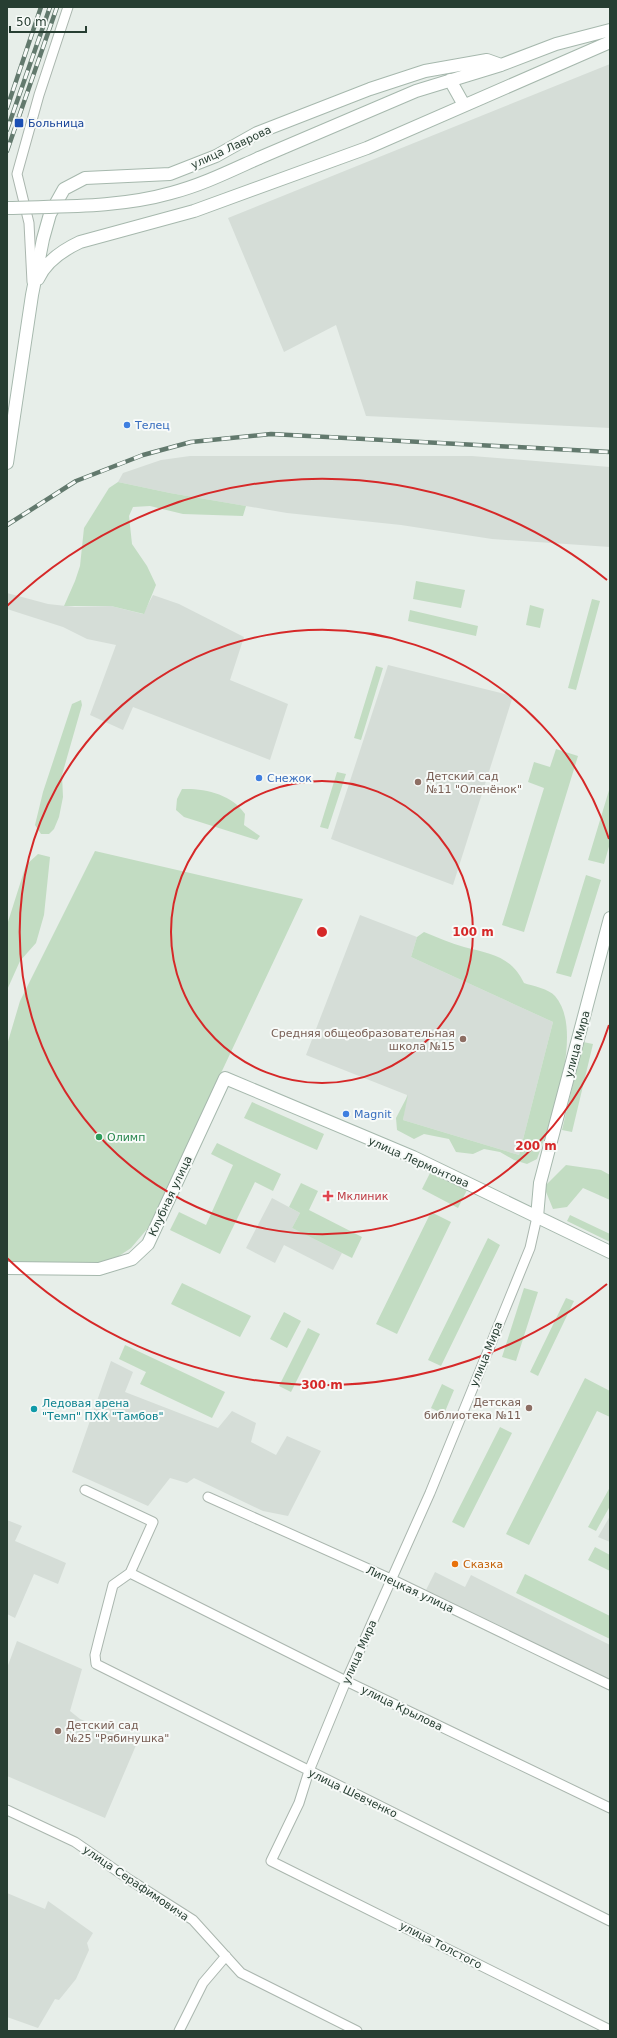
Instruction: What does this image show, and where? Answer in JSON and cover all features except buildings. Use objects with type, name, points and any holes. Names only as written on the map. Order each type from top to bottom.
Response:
[{"type":"main road","name":"улица Лаврова","points":[[7,208],[112,204],[171,194],[203,183],[357,115],[416,91],[501,65],[556,44],[610,30]]},
{"type":"main road","points":[[7,463],[32,295],[42,271],[55,257],[67,248],[80,242],[194,211],[367,148],[610,42]]},
{"type":"main road","name":"улица Лаврова","points":[[32,295],[50,214],[64,189],[85,178],[170,174],[216,156],[258,133],[370,89],[425,71],[462,64],[487,60],[501,65]]},
{"type":"main road","points":[[450,80],[464,105]]},
{"type":"main road","name":"улица Мира","points":[[537,1217],[540,1183],[610,918]]},
{"type":"main road","name":"улица Лермонтова","points":[[225,1078],[413,1156],[610,1252]]},
{"type":"main road","name":"Клубная улица","points":[[7,1268],[99,1269],[132,1259],[148,1244],[225,1078]]},
{"type":"street","points":[[32,295],[29,223],[17,174],[39,95],[68,7]]},
{"type":"street","name":"улица Мира","points":[[271,1861],[299,1803],[309,1771],[346,1681],[430,1493],[530,1248],[537,1217]]},
{"type":"street","points":[[86,1490],[153,1522],[130,1573]]},
{"type":"street","name":"Липецкая улица","points":[[208,1497],[391,1579],[610,1685]]},
{"type":"street","name":"улица Шевченко","points":[[130,1573],[113,1585],[99,1639],[96,1664],[610,1921]]},
{"type":"street","name":"улица Крылова","points":[[130,1573],[346,1681],[610,1808]]},
{"type":"street","name":"улица Серафимовича","points":[[7,1810],[75,1842],[130,1880],[193,1920],[241,1973],[357,2031]]},
{"type":"street","name":"улица Толстого","points":[[271,1861],[610,2030]]},
{"type":"street","points":[[179,2031],[203,1983],[226,1956]]},
{"type":"shaded area","points":[[610,64],[610,428],[366,416],[336,325],[284,352],[228,218]]},
{"type":"shaded area","points":[[190,456],[472,456],[610,467],[610,547],[492,539],[401,525],[287,513],[170,493],[118,482],[123,473],[161,460]]},
{"type":"shaded area","points":[[7,593],[48,604],[75,607],[111,606],[143,614],[153,595],[179,604],[244,637],[230,680],[288,704],[270,760],[133,707],[123,730],[90,715],[116,645],[87,639],[63,627],[7,609]]},
{"type":"shaded area","name":"Детский сад №11 \"Оленёнок\"","points":[[388,665],[513,696],[453,885],[331,839]]},
{"type":"shaded area","name":"Средняя общеобразовательная школа №15","points":[[360,915],[417,937],[411,957],[553,1022],[519,1155],[403,1120],[407,1095],[306,1055]]},
{"type":"shaded area","points":[[272,1198],[300,1213],[292,1228],[342,1253],[333,1270],[284,1245],[275,1263],[246,1248]]},
{"type":"shaded area","points":[[111,1361],[133,1372],[125,1392],[218,1428],[232,1411],[256,1423],[251,1442],[276,1455],[287,1436],[321,1451],[288,1516],[263,1511],[194,1478],[187,1483],[170,1478],[148,1506],[72,1472]]},
{"type":"shaded area","points":[[610,1516],[610,1542],[598,1537]]},
{"type":"shaded area","points":[[7,1520],[22,1526],[15,1541],[66,1563],[58,1584],[34,1574],[15,1618],[7,1614]]},
{"type":"shaded area","points":[[435,1572],[465,1587],[471,1575],[610,1645],[610,1680],[425,1592]]},
{"type":"shaded area","name":"Детский сад №25 \"Рябинушка\"","points":[[17,1641],[82,1669],[70,1711],[80,1719],[137,1743],[105,1818],[7,1776],[7,1668]]},
{"type":"shaded area","points":[[7,1893],[45,1909],[48,1901],[93,1933],[87,1943],[89,1950],[76,1979],[59,2000],[55,1999],[38,2028],[7,2017]]},
{"type":"green space","points":[[118,482],[170,493],[246,506],[243,516],[183,514],[150,506],[133,507],[129,516],[132,544],[147,566],[156,585],[144,614],[111,606],[64,606],[80,566],[84,528],[109,488]]},
{"type":"green space","points":[[416,581],[465,590],[461,608],[413,599]]},
{"type":"green space","points":[[592,599],[600,601],[576,690],[568,688]]},
{"type":"green space","points":[[530,605],[544,609],[540,628],[526,625]]},
{"type":"green space","points":[[410,610],[478,626],[476,636],[408,621]]},
{"type":"green space","points":[[376,666],[383,668],[361,740],[354,738]]},
{"type":"green space","points":[[81,700],[82,705],[62,775],[63,797],[59,817],[54,829],[49,834],[41,834],[35,825],[43,792],[72,704]]},
{"type":"green space","points":[[556,749],[578,756],[524,932],[502,925],[544,788],[528,782],[534,762],[550,767]]},
{"type":"green space","points":[[337,772],[346,774],[328,829],[320,827]]},
{"type":"green space","points":[[610,787],[610,843],[604,864],[588,860]]},
{"type":"green space","points":[[182,789],[208,791],[225,797],[239,807],[245,814],[244,825],[260,836],[257,840],[184,817],[176,810],[177,799]]},
{"type":"green space","name":"Олимп","points":[[95,851],[303,899],[148,1228],[131,1248],[116,1258],[99,1265],[7,1262],[7,1045],[20,1001]]},
{"type":"green space","points":[[38,854],[50,857],[44,915],[36,943],[20,961],[7,990],[7,925],[26,865]]},
{"type":"green space","points":[[586,875],[601,880],[571,977],[556,973]]},
{"type":"green space","points":[[424,932],[449,942],[491,954],[499,958],[513,967],[524,983],[545,990],[555,996],[563,1011],[567,1030],[566,1052],[557,1100],[537,1159],[527,1164],[514,1160],[500,1152],[484,1149],[473,1154],[456,1152],[449,1139],[424,1134],[414,1139],[397,1130],[396,1118],[408,1095],[403,1120],[519,1155],[553,1022],[411,957],[417,937]]},
{"type":"green space","points":[[583,1042],[593,1044],[572,1132],[562,1130]]},
{"type":"green space","points":[[252,1102],[324,1134],[317,1150],[244,1118]]},
{"type":"green space","points":[[217,1143],[281,1174],[273,1191],[255,1182],[220,1254],[170,1230],[179,1212],[206,1225],[233,1165],[211,1154]]},
{"type":"green space","points":[[566,1165],[601,1170],[610,1175],[610,1200],[583,1188],[567,1207],[553,1209],[544,1187]]},
{"type":"green space","points":[[431,1171],[467,1190],[458,1208],[422,1189]]},
{"type":"green space","points":[[301,1183],[318,1191],[309,1210],[362,1237],[352,1258],[292,1228],[300,1213],[289,1207]]},
{"type":"green space","points":[[431,1212],[451,1222],[397,1334],[376,1324]]},
{"type":"green space","points":[[570,1215],[610,1234],[610,1242],[567,1221]]},
{"type":"green space","points":[[488,1238],[500,1245],[441,1366],[428,1360]]},
{"type":"green space","points":[[182,1283],[251,1316],[240,1337],[171,1304]]},
{"type":"green space","points":[[524,1288],[538,1292],[516,1361],[502,1357]]},
{"type":"green space","points":[[566,1298],[574,1301],[538,1376],[530,1372]]},
{"type":"green space","points":[[284,1312],[301,1321],[287,1348],[270,1339]]},
{"type":"green space","points":[[308,1328],[320,1334],[291,1392],[279,1386]]},
{"type":"green space","points":[[125,1345],[225,1392],[212,1418],[140,1384],[146,1372],[119,1359]]},
{"type":"green space","points":[[585,1378],[610,1391],[610,1417],[597,1411],[529,1545],[506,1534]]},
{"type":"green space","points":[[442,1384],[454,1390],[444,1414],[431,1408]]},
{"type":"green space","points":[[500,1427],[512,1433],[464,1528],[452,1522]]},
{"type":"green space","points":[[610,1487],[610,1506],[596,1531],[588,1527]]},
{"type":"green space","points":[[595,1547],[610,1555],[610,1571],[588,1560]]},
{"type":"green space","points":[[525,1574],[610,1616],[610,1639],[516,1593]]},
{"type":"railway","points":[[7,108],[41,7]]},
{"type":"railway","points":[[7,130],[50,7]]},
{"type":"railway","points":[[7,151],[57,7]]},
{"type":"railway","points":[[7,525],[76,481],[143,455],[191,442],[271,434],[610,452]]},
{"type":"place","name":"Больница","points":[[19,123]]},
{"type":"place","name":"Телец","points":[[127,425]]},
{"type":"place","name":"Снежок","points":[[259,778]]},
{"type":"place","name":"Детский сад №11 \"Оленёнок\"","points":[[418,782]]},
{"type":"place","name":"Средняя общеобразовательная школа №15","points":[[463,1039]]},
{"type":"place","name":"Magnit","points":[[346,1114]]},
{"type":"place","name":"Олимп","points":[[99,1137]]},
{"type":"place","name":"Мклиник","points":[[328,1196]]},
{"type":"place","name":"Детская библиотека №11","points":[[529,1408]]},
{"type":"place","name":"Ледовая арена \"Темп\" ПХК \"Тамбов\"","points":[[34,1409]]},
{"type":"place","name":"Сказка","points":[[455,1564]]},
{"type":"place","name":"Детский сад №25 \"Рябинушка\"","points":[[58,1731]]}]
